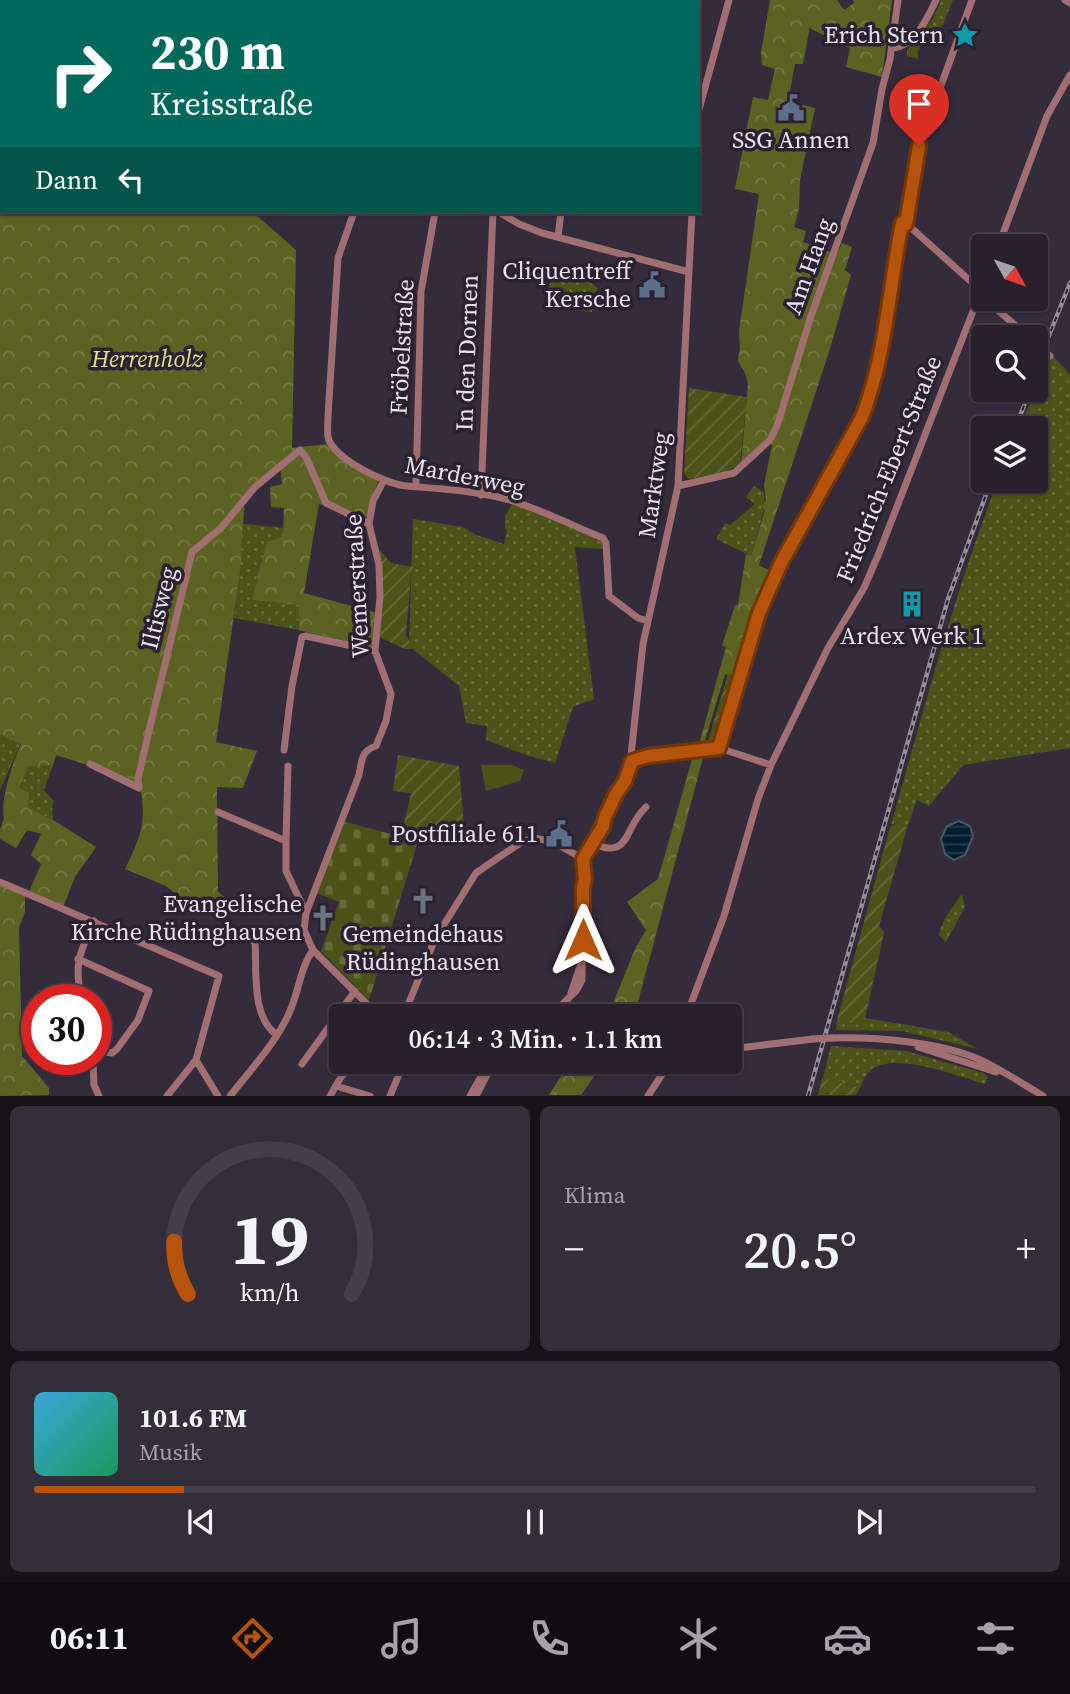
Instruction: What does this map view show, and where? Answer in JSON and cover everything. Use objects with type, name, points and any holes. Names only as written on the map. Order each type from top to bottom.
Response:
[{"type":"street","points":[[700,106],[729,0]]},
{"type":"street","name":"Am Hang","points":[[678,486],[734,473],[770,440],[777,426],[811,316],[873,143],[898,0]]},
{"type":"street","points":[[891,48],[904,45],[925,23],[936,0]]},
{"type":"street","points":[[906,224],[920,141],[972,0]]},
{"type":"street","points":[[1065,0],[1070,4]]},
{"type":"street","points":[[1003,234],[1047,116],[1070,75]]},
{"type":"street","name":"Marderweg","points":[[353,214],[338,258],[328,437],[332,447],[344,459],[384,480],[407,486],[416,485],[512,501],[603,538],[606,543],[609,596],[638,618],[648,621]]},
{"type":"street","name":"Fröbelstraße","points":[[416,485],[421,292],[435,214]]},
{"type":"street","name":"In den Dornen","points":[[481,495],[493,214]]},
{"type":"street","points":[[503,214],[530,229],[690,272]]},
{"type":"street","points":[[558,237],[561,214]]},
{"type":"street","name":"Marktweg","points":[[632,761],[639,675],[648,621],[678,486],[692,214]]},
{"type":"street","points":[[719,748],[759,613],[781,563],[869,400],[902,223],[906,224]]},
{"type":"street","points":[[906,224],[971,282]]},
{"type":"street","name":"Friedrich-Ebert-Straße","points":[[691,1004],[720,925],[754,808],[771,765],[828,648],[864,587],[977,312]]},
{"type":"street","points":[[1001,312],[1015,325]]},
{"type":"street","name":"Iltisweg","points":[[90,764],[139,788],[138,779],[146,743],[192,552],[221,528],[255,487],[300,450],[306,457],[326,503],[369,524]]},
{"type":"street","name":"Wemerstraße","points":[[306,913],[359,775],[363,753],[367,749],[378,748],[391,694],[374,651],[380,597],[379,565],[369,524],[373,501],[384,480]]},
{"type":"street","points":[[284,750],[292,686],[302,637],[374,651]]},
{"type":"street","points":[[563,1004],[582,981],[585,879],[583,859],[598,823],[605,817],[629,775],[632,761],[648,756],[719,748],[771,765]]},
{"type":"street","points":[[288,766],[286,872],[306,913],[304,930],[313,950],[368,1004]]},
{"type":"street","points":[[590,845],[605,849],[618,847],[646,807]]},
{"type":"street","points":[[218,812],[286,841]]},
{"type":"street","points":[[408,1004],[435,939],[476,873],[520,843],[532,838],[548,840],[583,859]]},
{"type":"street","points":[[0,882],[219,976],[196,1060],[167,1096]]},
{"type":"street","points":[[79,984],[76,972],[78,959],[94,922]]},
{"type":"street","points":[[251,938],[255,943],[260,1009],[264,1023],[277,1035]]},
{"type":"street","points":[[230,1096],[277,1035],[289,1013],[306,960],[313,950]]},
{"type":"street","points":[[78,959],[149,991],[138,1020],[112,1053]]},
{"type":"street","points":[[302,1064],[355,991]]},
{"type":"street","points":[[742,1048],[832,1038],[872,1039],[907,1044],[1001,1073],[1044,1096]]},
{"type":"street","points":[[196,1060],[218,1096]]},
{"type":"street","points":[[330,1096],[346,1074]]},
{"type":"street","points":[[390,1096],[399,1074]]},
{"type":"street","points":[[470,1096],[482,1074]]},
{"type":"street","points":[[476,1096],[489,1074]]},
{"type":"street","points":[[648,1096],[663,1074]]},
{"type":"street","points":[[93,1075],[93,1086],[99,1096]]},
{"type":"street","points":[[336,1086],[370,1096]]},
{"type":"green space","points":[[770,0],[837,0],[844,10],[854,3],[853,0],[892,0],[882,77],[846,67],[850,48],[811,29],[810,26],[803,64],[795,64],[788,101],[815,108],[800,180],[799,209],[794,227],[806,231],[803,242],[837,254],[842,243],[852,247],[845,270],[851,275],[830,349],[759,565],[772,572],[736,677],[725,674],[703,747],[698,748],[726,647],[722,645],[735,605],[738,605],[746,554],[751,556],[765,510],[761,507],[766,500],[764,485],[772,445],[766,440],[741,464],[748,384],[738,361],[739,331],[759,194],[735,189],[753,97],[768,100],[775,69],[762,65],[761,53]]},
{"type":"green space","points":[[941,0],[953,0],[942,27],[933,27],[931,32],[928,32],[918,51],[918,59],[907,56],[907,50],[932,20]]},
{"type":"green space","name":"Herrenholz","points":[[0,214],[255,214],[296,250],[292,448],[327,444],[334,453],[379,480],[367,516],[363,519],[319,504],[304,593],[377,613],[373,648],[299,630],[298,605],[252,600],[267,542],[283,537],[284,508],[271,507],[270,487],[282,484],[280,465],[245,496],[240,571],[216,742],[257,751],[243,788],[217,787],[218,892],[231,902],[228,915],[185,901],[166,886],[125,869],[140,832],[143,814],[141,791],[88,765],[56,755],[53,765],[28,766],[19,788],[29,793],[28,808],[96,847],[75,877],[63,907],[29,892],[41,864],[31,855],[41,834],[27,830],[16,848],[0,839],[6,791],[21,744],[0,734]]},
{"type":"green space","points":[[552,269],[571,273],[573,271],[598,288],[592,312],[546,306]]},
{"type":"green space","points":[[1049,351],[1070,375],[1070,748],[963,765],[929,806],[917,800],[907,828],[899,822],[891,825],[954,609],[993,493],[1048,493],[1048,416],[1025,416],[1031,402],[1048,402]]},
{"type":"green space","points":[[689,388],[747,397],[740,464],[726,472],[689,479],[684,474]]},
{"type":"green space","points":[[754,486],[764,492],[765,500],[761,507],[764,510],[751,556],[716,539],[725,523],[730,525],[755,504],[746,497]]},
{"type":"green space","points":[[513,503],[604,542],[604,549],[575,547],[594,699],[573,707],[555,763],[486,740],[487,726],[466,723],[459,686],[409,646],[413,519],[463,527],[474,534],[504,544],[507,530],[505,516]]},
{"type":"green space","points":[[243,524],[285,528],[283,538],[252,600],[298,605],[299,630],[234,618]]},
{"type":"green space","points":[[375,545],[391,563],[414,567],[406,635],[413,649],[405,649],[377,636],[381,597]]},
{"type":"green space","points":[[728,674],[736,677],[721,731],[712,743],[708,741]]},
{"type":"green space","points":[[0,734],[21,743],[0,790]]},
{"type":"green space","points":[[704,754],[637,1004],[613,1004],[635,949],[646,930],[627,902],[658,879],[693,756]]},
{"type":"green space","points":[[398,755],[459,766],[464,827],[462,832],[449,829],[433,834],[421,832],[418,841],[401,836],[411,793],[393,791]]},
{"type":"green space","points":[[28,765],[53,765],[44,790],[54,801],[53,820],[27,808],[19,788]]},
{"type":"green space","points":[[481,765],[512,765],[524,770],[520,781],[486,791]]},
{"type":"green space","points":[[345,822],[418,841],[369,1000],[321,951],[339,902],[317,893]]},
{"type":"green space","points":[[899,822],[907,828],[879,926],[884,932],[865,1019],[861,1025],[837,1020],[890,827]]},
{"type":"green space","points":[[0,885],[25,896],[25,912],[19,927],[21,1075],[38,1075],[49,1088],[49,1095],[0,1096]]},
{"type":"green space","points":[[962,894],[965,907],[946,942],[939,935],[940,929]]},
{"type":"green space","points":[[865,1018],[948,1032],[978,1049],[902,1031],[836,1030],[837,1020],[861,1025]]},
{"type":"green space","points":[[831,1046],[906,1051],[983,1073],[988,1077],[985,1084],[928,1067],[883,1064],[866,1075],[860,1088],[823,1078]]},
{"type":"green space","points":[[562,1074],[596,1074],[581,1095],[549,1095]]},
{"type":"green space","points":[[822,1078],[860,1088],[856,1095],[818,1095]]},
{"type":"water","points":[[959,821],[970,826],[973,836],[965,855],[954,860],[945,854],[941,839],[947,826]]},
{"type":"railway","points":[[1048,338],[1070,283]]},
{"type":"railway","points":[[1020,416],[1025,402]]},
{"type":"railway","points":[[808,1096],[948,599],[987,493]]},
{"type":"place","name":"Erich Stern","points":[[965,35]]},
{"type":"place","name":"SSG Annen","points":[[791,108]]},
{"type":"place","name":"Cliquentreff Kersche","points":[[652,285]]},
{"type":"place","name":"Ardex Werk 1","points":[[912,604]]},
{"type":"place","name":"Postfiliale 611","points":[[559,834]]},
{"type":"place","name":"Gemeindehaus Rüdinghausen","points":[[423,901]]},
{"type":"place","name":"Evangelische Kirche Rüdinghausen","points":[[323,918]]},
{"type":"route","points":[[583,940],[583,859],[603,826],[616,794],[631,770],[632,761],[648,756],[719,748],[759,613],[781,563],[862,417],[869,400],[879,354],[897,249],[902,223],[906,224],[919,146]]}]
